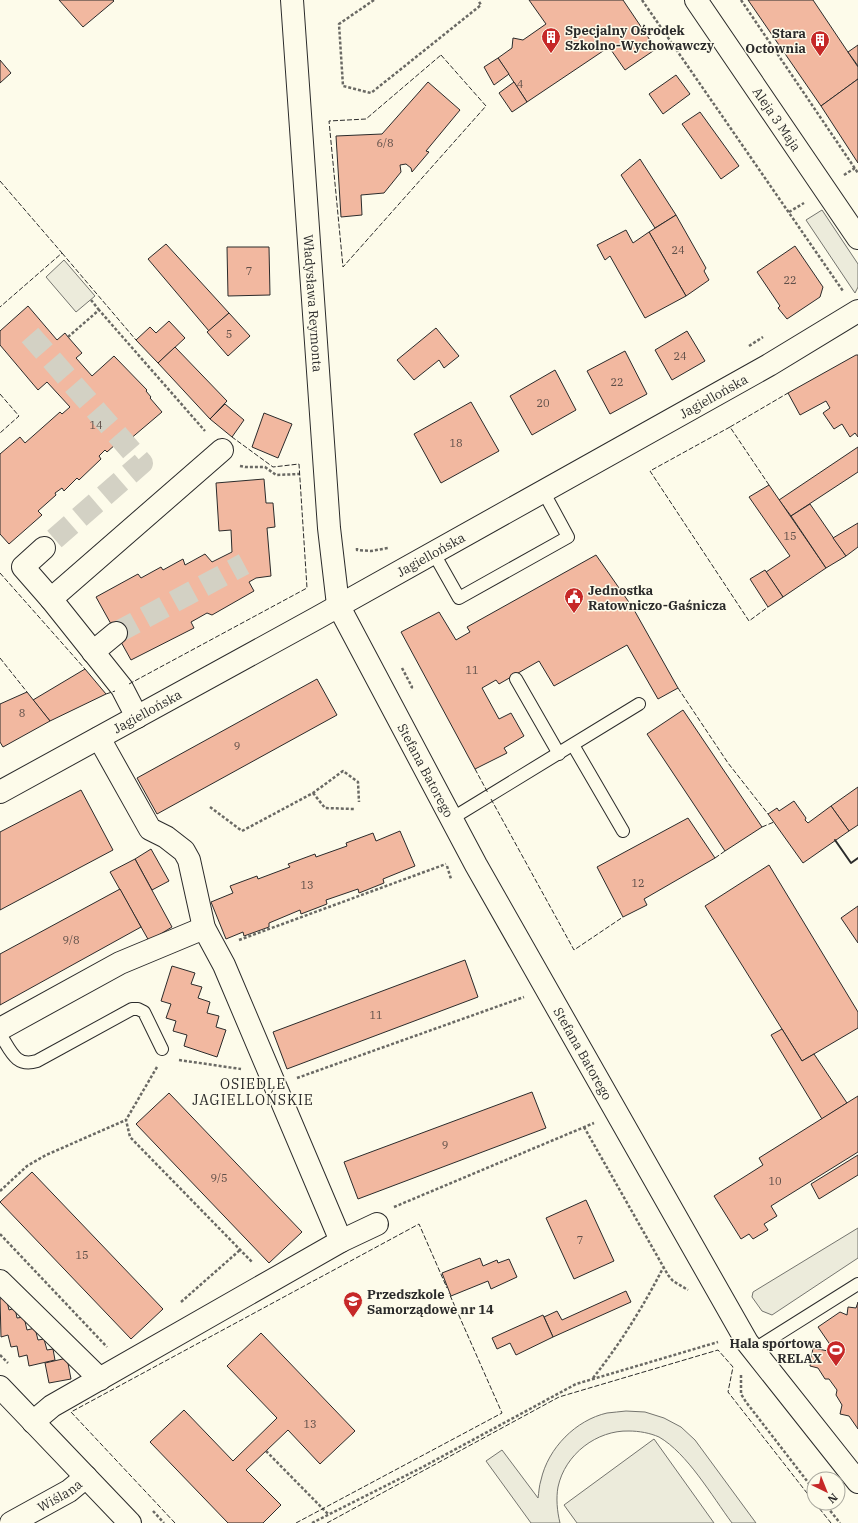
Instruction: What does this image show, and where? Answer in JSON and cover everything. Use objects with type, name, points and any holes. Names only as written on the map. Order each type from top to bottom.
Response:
[{"type":"street","name":"Władysława Reymonta","points":[[292,0],[329,528],[338,605]]},
{"type":"street","name":"Aleja 3 Maja","points":[[696,0],[858,238]]},
{"type":"street","name":"Jagiellońska","points":[[0,792],[769,365],[858,311]]},
{"type":"street","points":[[51,599],[222,450]]},
{"type":"street","points":[[44,548],[23,567],[51,599],[122,688],[137,717]]},
{"type":"street","name":"Stefana Batorego","points":[[338,605],[451,819],[546,990],[747,1342],[858,1482]]},
{"type":"street","points":[[93,652],[116,633]]},
{"type":"street","points":[[99,738],[150,829],[166,837],[184,851],[191,869],[204,928],[224,965],[341,1241]]},
{"type":"street","points":[[0,1029],[120,963],[204,928]]},
{"type":"street","points":[[34,1422],[52,1406],[341,1241],[377,1224]]},
{"type":"street","points":[[0,1280],[100,1379]]},
{"type":"street","points":[[0,1387],[130,1523]]},
{"type":"street","name":"Wiślana","points":[[11,1523],[69,1491],[86,1477]]},
{"type":"lane","points":[[433,552],[459,598],[568,537],[543,491]]},
{"type":"lane","points":[[516,679],[559,754]]},
{"type":"lane","points":[[451,819],[639,704]]},
{"type":"lane","points":[[573,745],[623,831]]},
{"type":"lane","points":[[0,1034],[15,1057],[22,1062],[29,1063],[37,1061],[132,1009],[138,1009],[144,1012],[162,1048]]},
{"type":"lane","points":[[753,1350],[858,1284]]},
{"type":"path","points":[[374,0],[339,24],[343,86],[371,93],[481,4],[478,0]]},
{"type":"path","points":[[642,0],[843,290]]},
{"type":"path","points":[[741,0],[858,173]]},
{"type":"path","points":[[789,212],[806,201]]},
{"type":"path","points":[[91,300],[222,450],[240,466],[265,467],[276,474],[305,474]]},
{"type":"path","points":[[68,337],[99,310]]},
{"type":"path","points":[[357,550],[379,550],[394,545]]},
{"type":"path","points":[[210,806],[242,831],[313,793],[343,771],[358,782],[359,802]]},
{"type":"path","points":[[313,793],[325,808],[354,809]]},
{"type":"path","points":[[237,941],[446,864]]},
{"type":"path","points":[[178,1060],[273,1080],[546,990]]},
{"type":"path","points":[[0,1191],[27,1166],[46,1155],[126,1120],[159,1064]]},
{"type":"path","points":[[392,1207],[617,1114]]},
{"type":"path","points":[[126,1120],[130,1137],[258,1267]]},
{"type":"path","points":[[584,1127],[663,1268],[673,1281],[692,1292]]},
{"type":"path","points":[[0,1234],[108,1348]]},
{"type":"path","points":[[176,1307],[240,1250]]},
{"type":"path","points":[[592,1379],[649,1295],[663,1268]]},
{"type":"path","points":[[312,1523],[419,1469],[576,1384],[725,1340]]},
{"type":"path","points":[[742,1368],[740,1387],[741,1394],[806,1480]]},
{"type":"path","points":[[266,1451],[329,1515]]},
{"type":"path","points":[[830,1511],[840,1523]]},
{"type":"shaded area","points":[[822,210],[858,264],[858,287],[855,293],[806,220]]},
{"type":"shaded area","points":[[64,260],[95,296],[76,312],[46,277]]},
{"type":"shaded area","points":[[858,1228],[858,1258],[772,1315],[762,1311],[752,1297],[753,1292]]},
{"type":"shaded area","points":[[626,1411],[645,1412],[664,1418],[681,1427],[695,1440],[756,1523],[732,1523],[689,1464],[679,1453],[659,1437],[648,1433],[629,1431],[605,1435],[584,1446],[575,1455],[562,1475],[558,1487],[557,1505],[560,1523],[531,1523],[486,1461],[502,1450],[538,1498],[540,1484],[545,1468],[550,1457],[565,1437],[574,1429],[596,1417],[607,1413]]},
{"type":"shaded area","points":[[654,1439],[714,1523],[577,1523],[564,1505]]},
{"type":"building","points":[[59,0],[113,0],[114,1],[83,27]]},
{"type":"building","name":"Specjalny Ośrodek Szkolno-Wychowawczy","points":[[529,0],[623,0],[656,49],[625,70],[609,47],[527,102],[498,58],[512,48],[513,38],[523,40],[546,24]]},
{"type":"building","name":"Stara Octownia","points":[[748,0],[813,0],[858,67],[858,79],[821,106]]},
{"type":"building","points":[[858,45],[858,66],[848,52]]},
{"type":"building","points":[[498,58],[509,74],[494,85],[484,67]]},
{"type":"building","points":[[0,60],[11,73],[0,83]]},
{"type":"building","points":[[676,75],[690,94],[663,114],[649,94]]},
{"type":"building","points":[[858,79],[858,163],[821,106]]},
{"type":"building","points":[[428,82],[460,110],[426,151],[429,152],[412,172],[411,168],[406,164],[400,165],[401,172],[384,193],[361,195],[362,215],[341,217],[336,136],[382,134]]},
{"type":"building","points":[[514,82],[527,102],[512,112],[499,93]]},
{"type":"building","points":[[700,112],[739,166],[721,179],[682,124]]},
{"type":"building","points":[[640,159],[676,215],[655,228],[621,175]]},
{"type":"building","points":[[676,215],[706,268],[704,271],[709,280],[686,296],[649,232]]},
{"type":"building","points":[[626,230],[633,243],[649,232],[686,296],[645,318],[610,256],[605,260],[597,245]]},
{"type":"building","points":[[166,244],[229,313],[209,331],[148,259]]},
{"type":"building","points":[[795,246],[823,287],[820,297],[787,319],[778,308],[780,306],[757,272]]},
{"type":"building","points":[[227,247],[269,247],[270,295],[228,296]]},
{"type":"building","points":[[28,306],[57,340],[65,333],[82,353],[76,358],[92,376],[114,356],[147,390],[146,391],[151,397],[150,398],[162,412],[129,440],[125,436],[107,452],[105,450],[99,456],[101,459],[79,480],[77,478],[64,491],[62,488],[55,493],[56,495],[38,511],[42,515],[9,544],[0,534],[0,454],[20,437],[25,443],[60,412],[62,414],[70,407],[47,382],[38,390],[0,345],[0,331]]},
{"type":"building","points":[[229,313],[250,336],[228,356],[207,332]]},
{"type":"building","points":[[169,321],[185,338],[158,363],[136,340],[150,327],[156,333]]},
{"type":"building","points":[[436,328],[459,356],[444,368],[439,360],[414,380],[397,360]]},
{"type":"building","points":[[687,331],[705,361],[672,380],[655,350]]},
{"type":"building","points":[[175,347],[227,401],[210,419],[158,363]]},
{"type":"building","points":[[625,351],[647,394],[610,414],[587,371]]},
{"type":"building","points":[[858,355],[858,437],[855,433],[850,437],[842,424],[834,429],[823,413],[830,408],[826,401],[800,415],[788,393]]},
{"type":"building","points":[[555,370],[576,410],[532,435],[510,396]]},
{"type":"building","points":[[471,402],[499,451],[441,483],[414,434]]},
{"type":"building","points":[[225,404],[244,420],[232,437],[210,419]]},
{"type":"building","points":[[264,413],[292,424],[278,458],[252,447]]},
{"type":"building","points":[[858,447],[858,472],[791,516],[779,500]]},
{"type":"building","points":[[264,479],[266,503],[273,503],[275,527],[267,528],[271,576],[256,578],[249,582],[254,591],[212,615],[207,613],[191,622],[194,628],[131,660],[96,597],[138,574],[141,578],[161,567],[163,570],[183,559],[185,565],[205,554],[212,562],[232,552],[231,530],[219,531],[216,483]]},
{"type":"building","points":[[769,485],[826,568],[783,597],[766,572],[790,556],[749,497]]},
{"type":"building","points":[[810,504],[846,556],[826,568],[791,516]]},
{"type":"building","points":[[858,523],[858,547],[846,556],[833,538]]},
{"type":"building","points":[[596,555],[633,608],[678,688],[658,699],[627,645],[554,686],[539,661],[499,684],[496,680],[482,688],[499,719],[511,713],[524,736],[504,748],[507,753],[475,769],[401,632],[439,612],[456,640],[470,632],[467,627]]},
{"type":"building","points":[[765,570],[783,597],[768,607],[750,579]]},
{"type":"building","points":[[85,669],[106,694],[50,721],[33,700]]},
{"type":"building","points":[[317,679],[337,715],[157,814],[137,778]]},
{"type":"building","points":[[27,692],[50,721],[3,747],[0,742],[0,704]]},
{"type":"building","points":[[683,710],[762,827],[725,851],[647,734]]},
{"type":"building","points":[[858,787],[858,825],[849,831],[831,806]]},
{"type":"building","points":[[81,790],[113,850],[0,910],[0,832]]},
{"type":"building","points":[[794,801],[808,823],[831,806],[849,831],[803,863],[768,814],[777,808],[779,811]]},
{"type":"building","points":[[688,818],[715,858],[644,899],[647,905],[623,917],[597,867]]},
{"type":"building","points":[[400,831],[415,866],[383,879],[384,883],[359,893],[358,889],[326,900],[327,904],[301,914],[300,910],[269,923],[269,927],[244,936],[243,932],[226,939],[211,902],[233,893],[230,886],[257,876],[258,879],[290,867],[288,864],[315,854],[316,857],[347,846],[346,843],[373,833],[376,841]]},
{"type":"building","points":[[151,849],[169,881],[152,890],[135,859]]},
{"type":"building","points":[[135,859],[172,927],[149,941],[110,872]]},
{"type":"building","points":[[769,865],[858,1012],[858,1028],[802,1061],[705,906]]},
{"type":"building","points":[[120,889],[141,927],[0,1005],[0,954]]},
{"type":"building","points":[[858,906],[858,943],[841,918]]},
{"type":"building","points":[[465,960],[478,997],[287,1069],[273,1032]]},
{"type":"building","points":[[172,966],[195,973],[191,984],[202,987],[198,998],[210,1002],[207,1013],[219,1016],[216,1027],[226,1030],[217,1057],[184,1046],[187,1035],[173,1031],[176,1021],[166,1018],[171,1004],[161,1001]]},
{"type":"building","points":[[782,1029],[802,1061],[814,1054],[847,1103],[822,1119],[771,1035]]},
{"type":"building","points":[[532,1092],[546,1128],[358,1199],[344,1162]]},
{"type":"building","points":[[169,1093],[302,1232],[269,1263],[136,1124]]},
{"type":"building","points":[[858,1096],[858,1152],[771,1206],[777,1216],[764,1224],[768,1230],[753,1239],[749,1234],[741,1239],[714,1196],[763,1165],[759,1158]]},
{"type":"building","points":[[858,1155],[858,1175],[819,1199],[811,1184]]},
{"type":"building","points":[[32,1172],[163,1309],[131,1339],[0,1202]]},
{"type":"building","points":[[586,1200],[614,1261],[574,1279],[546,1218]]},
{"type":"building","points":[[480,1258],[483,1266],[497,1260],[498,1263],[509,1259],[517,1277],[491,1289],[488,1281],[451,1296],[442,1273]]},
{"type":"building","points":[[626,1291],[631,1302],[553,1337],[544,1317],[557,1311],[562,1320]]},
{"type":"building","points":[[6,1297],[9,1310],[15,1308],[17,1318],[24,1317],[27,1330],[35,1328],[38,1340],[44,1339],[47,1350],[53,1349],[55,1360],[29,1366],[27,1355],[19,1357],[17,1346],[11,1347],[8,1335],[1,1337],[0,1299]]},
{"type":"building","name":"Hala sportowa RELAX","points":[[858,1302],[858,1429],[849,1416],[840,1414],[842,1405],[836,1395],[837,1390],[829,1379],[825,1379],[818,1368],[810,1366],[813,1348],[828,1351],[831,1346],[818,1327],[840,1312],[847,1315],[848,1307],[856,1308]]},
{"type":"building","points":[[543,1315],[553,1337],[516,1355],[510,1343],[497,1349],[492,1338]]},
{"type":"building","points":[[261,1333],[355,1431],[320,1464],[288,1430],[246,1470],[281,1505],[263,1523],[228,1523],[150,1442],[184,1410],[233,1461],[277,1418],[227,1366]]},
{"type":"building","points":[[67,1358],[71,1379],[49,1383],[45,1363]]},
{"type":"tunnel","points":[[30,335],[142,463],[44,548]]},
{"type":"tunnel","points":[[116,633],[244,564]]},
{"type":"fence","points":[[441,55],[486,106],[343,267],[329,121],[366,119],[441,55]]},
{"type":"fence","points":[[0,181],[62,253],[0,307]]},
{"type":"fence","points":[[62,253],[136,340]]},
{"type":"fence","points":[[769,485],[730,427],[788,393]]},
{"type":"fence","points":[[0,394],[19,416],[0,433]]},
{"type":"fence","points":[[730,427],[650,471],[749,621],[768,607]]},
{"type":"fence","points":[[129,684],[307,588],[299,464],[273,467],[232,437]]},
{"type":"fence","points":[[0,573],[85,669]]},
{"type":"fence","points":[[0,658],[27,692]]},
{"type":"fence","points":[[678,688],[728,763],[768,814]]},
{"type":"fence","points":[[106,694],[115,691]]},
{"type":"fence","points":[[475,769],[488,793]]},
{"type":"fence","points":[[491,799],[574,950],[623,917]]},
{"type":"fence","points":[[762,827],[774,822]]},
{"type":"fence","points":[[715,858],[725,851]]},
{"type":"fence","points":[[175,1523],[71,1412],[419,1224],[447,1288]]},
{"type":"fence","points":[[296,1523],[502,1413],[449,1293]]},
{"type":"fence","points":[[327,1523],[559,1397],[718,1350],[733,1367],[728,1392],[806,1492]]},
{"type":"fence","points":[[821,1511],[831,1523]]},
{"type":"wall","points":[[835,840],[851,863],[858,858]]},
{"type":"place","name":"Specjalny Ośrodek Szkolno-Wychowawczy","points":[[551,54]]},
{"type":"place","name":"Stara Octownia","points":[[820,57]]},
{"type":"place","name":"Jednostka Ratowniczo-Gaśnicza","points":[[574,614]]},
{"type":"place","name":"Przedszkole Samorządowe nr 14","points":[[353,1318]]},
{"type":"place","name":"Hala sportowa RELAX","points":[[836,1367]]},
{"type":"district","name":"OSIEDLE JAGIELLOŃSKIE","points":[[253,1092]]}]
